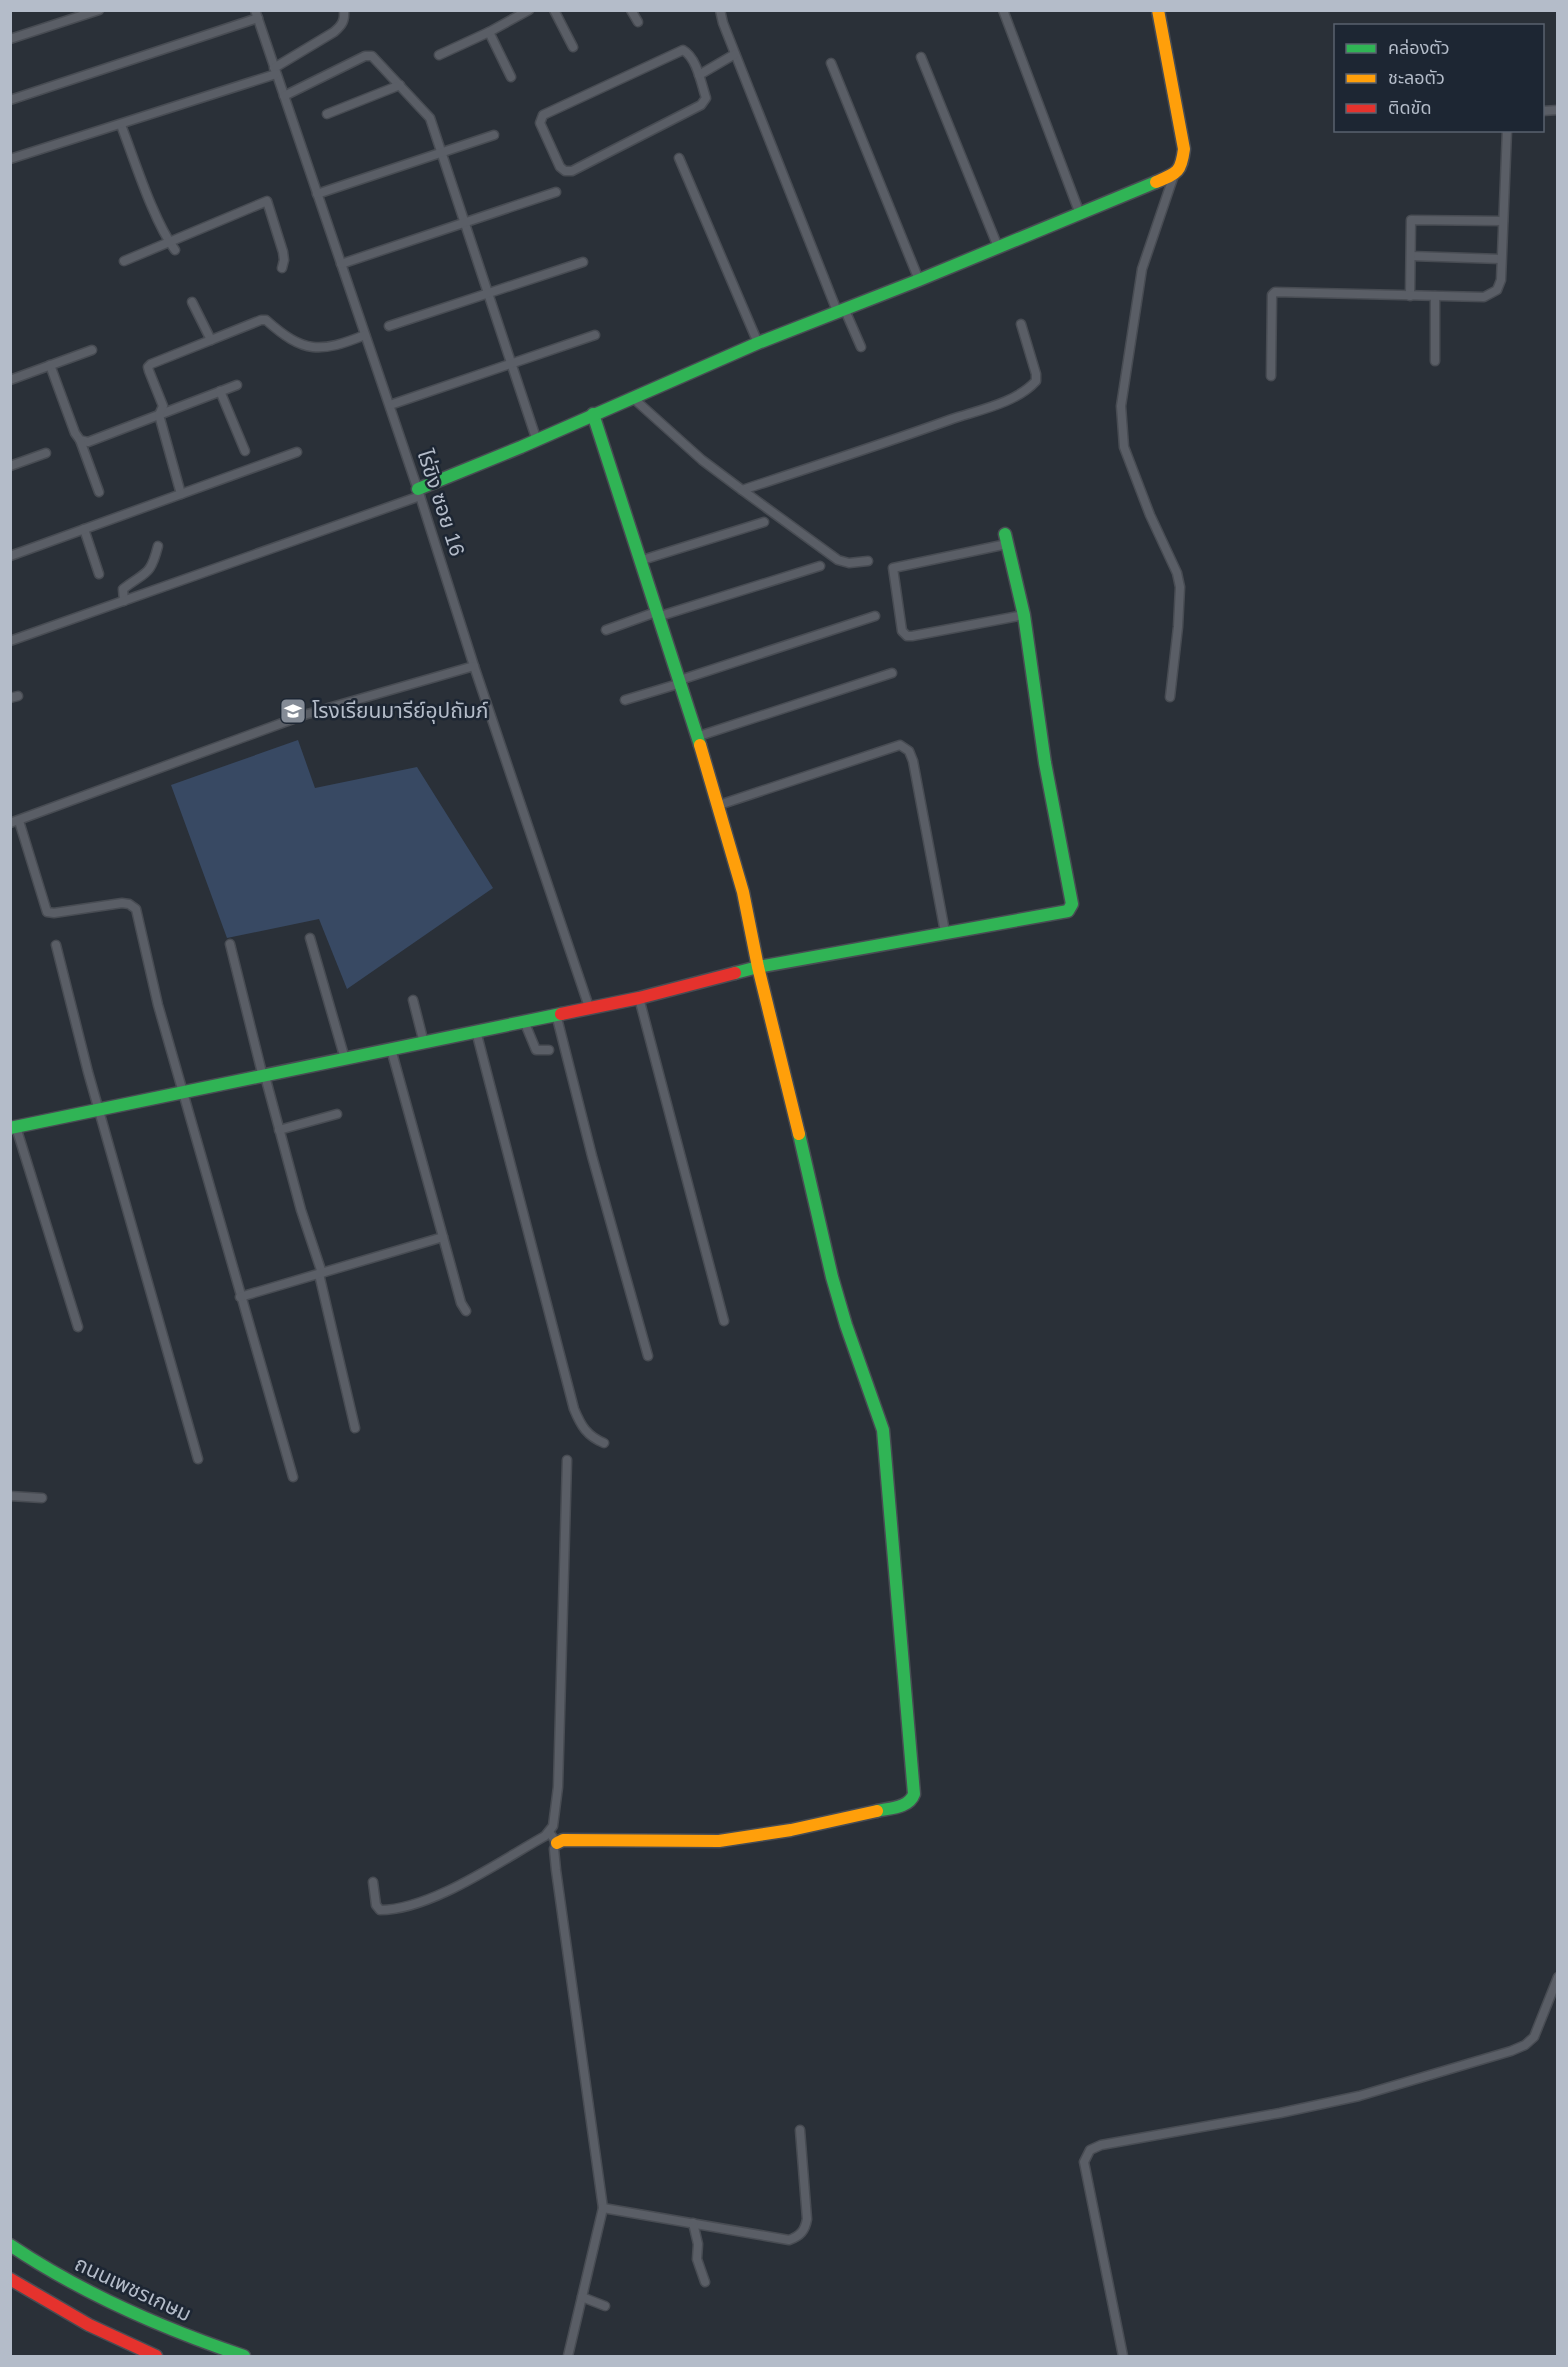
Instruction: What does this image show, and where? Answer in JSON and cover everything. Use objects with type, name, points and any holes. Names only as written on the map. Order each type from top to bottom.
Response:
[{"type":"street","points":[[10,39],[99,10]]},
{"type":"street","points":[[10,159],[275,71],[334,32],[345,18],[344,10]]},
{"type":"street","points":[[439,55],[489,32],[528,10]]},
{"type":"street","points":[[554,10],[573,47]]},
{"type":"street","points":[[631,10],[638,22]]},
{"type":"street","points":[[720,10],[735,54],[840,309],[861,346]]},
{"type":"street","points":[[1003,10],[1080,214]]},
{"type":"street","points":[[10,641],[124,602],[419,493],[593,414],[758,343],[919,280],[1174,175],[1182,167],[1184,149],[1158,10]]},
{"type":"street","points":[[10,100],[256,14]]},
{"type":"street","name":"ไร่ขิง ซอย 16","points":[[256,14],[390,405],[474,666],[589,1007]]},
{"type":"street","points":[[489,32],[511,77]]},
{"type":"street","points":[[683,50],[688,53],[699,75],[706,98],[701,105],[572,171],[565,171],[560,167],[540,123],[543,115],[676,51],[683,50]]},
{"type":"street","points":[[699,75],[735,54]]},
{"type":"street","points":[[284,96],[365,57],[372,56],[430,118],[537,441]]},
{"type":"street","points":[[921,57],[998,248]]},
{"type":"street","points":[[831,63],[919,280]]},
{"type":"street","points":[[327,114],[400,85]]},
{"type":"street","points":[[121,124],[168,241],[175,250]]},
{"type":"street","points":[[1271,376],[1272,295],[1275,292],[1484,297],[1497,290],[1501,280],[1507,132]]},
{"type":"street","points":[[317,194],[494,135]]},
{"type":"street","points":[[679,158],[758,343]]},
{"type":"street","points":[[1170,697],[1180,587],[1177,573],[1150,515],[1124,447],[1121,406],[1142,269],[1174,175]]},
{"type":"street","points":[[341,264],[555,192]]},
{"type":"street","points":[[124,261],[267,201],[283,252],[282,268]]},
{"type":"street","points":[[1410,296],[1411,220],[1503,220]]},
{"type":"street","points":[[1411,256],[1501,259]]},
{"type":"street","points":[[390,326],[583,262]]},
{"type":"street","points":[[1435,296],[1435,361]]},
{"type":"street","points":[[192,302],[211,340]]},
{"type":"street","points":[[181,494],[159,415],[163,406],[148,367],[264,320],[295,341],[310,348],[342,344],[365,335]]},
{"type":"street","points":[[742,490],[881,445],[1010,399],[1036,381],[1021,324]]},
{"type":"street","points":[[390,405],[595,335]]},
{"type":"street","points":[[10,380],[93,350]]},
{"type":"street","points":[[50,365],[99,492]]},
{"type":"street","points":[[80,440],[88,442],[237,385]]},
{"type":"street","points":[[220,391],[245,451]]},
{"type":"street","points":[[633,398],[702,460],[838,560],[849,563],[868,561]]},
{"type":"street","points":[[568,2356],[603,2208],[556,1870],[554,1849],[557,1843],[563,1840],[688,1842],[730,1839],[791,1830],[906,1804],[912,1800],[914,1794],[883,1430],[846,1325],[832,1277],[742,892],[719,805],[593,414]]},
{"type":"street","points":[[10,556],[297,452]]},
{"type":"street","points":[[10,466],[46,453]]},
{"type":"street","points":[[639,561],[765,522]]},
{"type":"street","points":[[84,529],[99,574]]},
{"type":"street","points":[[78,1327],[13,1128],[100,1108],[639,998],[758,967],[1068,910],[1072,904],[1045,763],[1024,615],[1006,539],[893,568],[902,630],[907,636],[1024,615]]},
{"type":"street","points":[[124,602],[123,589],[142,578],[152,568],[158,546]]},
{"type":"street","points":[[606,630],[820,566]]},
{"type":"street","points":[[625,700],[875,616]]},
{"type":"street","points":[[293,1477],[158,1005],[136,909],[129,904],[122,903],[54,913],[47,912],[14,822],[304,715],[474,666]]},
{"type":"street","points":[[696,737],[892,673]]},
{"type":"street","points":[[719,805],[900,745],[906,747],[913,760],[945,932]]},
{"type":"street","points":[[310,938],[345,1059]]},
{"type":"street","points":[[230,944],[264,1076],[321,1274],[355,1428]]},
{"type":"street","points":[[56,945],[88,1072],[198,1459]]},
{"type":"street","points":[[639,998],[724,1321]]},
{"type":"street","points":[[413,1000],[424,1043]]},
{"type":"street","points":[[556,1014],[595,1167],[648,1356]]},
{"type":"street","points":[[524,1021],[536,1050],[549,1050]]},
{"type":"street","points":[[476,1031],[574,1409],[587,1434],[604,1443]]},
{"type":"street","points":[[391,1049],[461,1303],[466,1311]]},
{"type":"street","points":[[279,1130],[337,1114]]},
{"type":"street","points":[[240,1297],[443,1237]]},
{"type":"street","points":[[373,1882],[376,1905],[380,1910],[391,1910],[415,1904],[445,1893],[549,1832],[556,1814],[558,1787],[567,1460]]},
{"type":"street","points":[[10,1496],[42,1498]]},
{"type":"street","points":[[549,1832],[557,1843]]},
{"type":"street","points":[[1123,2356],[1084,2162],[1090,2150],[1101,2145],[1280,2114],[1359,2096],[1525,2045],[1534,2037],[1557,1977]]},
{"type":"street","points":[[603,2208],[789,2240],[798,2237],[805,2229],[807,2219],[800,2130]]},
{"type":"street","points":[[693,2223],[698,2244],[697,2259],[705,2282]]},
{"type":"street","name":"ถนนเพชรเกษม","points":[[10,2245],[95,2297],[198,2340],[244,2356]]},
{"type":"street","points":[[10,2279],[89,2325],[156,2356]]},
{"type":"street","points":[[582,2297],[605,2306]]},
{"type":"water","points":[[298,740],[315,788],[417,767],[493,888],[347,989],[319,919],[227,938],[171,785]]},
{"type":"traffic: fast","points":[[418,489],[521,447],[758,343],[919,280],[1156,182]]},
{"type":"traffic: fast","points":[[593,414],[700,745]]},
{"type":"traffic: fast","points":[[735,973],[1068,911],[1072,904],[1045,763],[1024,615],[1005,534]]},
{"type":"traffic: fast","points":[[10,1128],[561,1014]]},
{"type":"traffic: fast","points":[[799,1134],[832,1277],[846,1325],[883,1430],[914,1794],[912,1799],[904,1805],[877,1811]]},
{"type":"traffic: fast","points":[[10,2245],[66,2279],[123,2308],[183,2334],[244,2356]]},
{"type":"traffic: slow","points":[[1156,182],[1177,171],[1184,149],[1158,10]]},
{"type":"traffic: slow","points":[[700,745],[743,892],[758,967],[799,1134]]},
{"type":"traffic: slow","points":[[557,1843],[563,1840],[719,1841],[791,1830],[877,1811]]},
{"type":"traffic: jam","points":[[561,1014],[639,998],[735,973]]},
{"type":"traffic: jam","points":[[10,2279],[89,2325],[156,2356]]},
{"type":"place","name":"โรงเรียนมารีย์อุปถัมภ์","points":[[293,711]]}]
